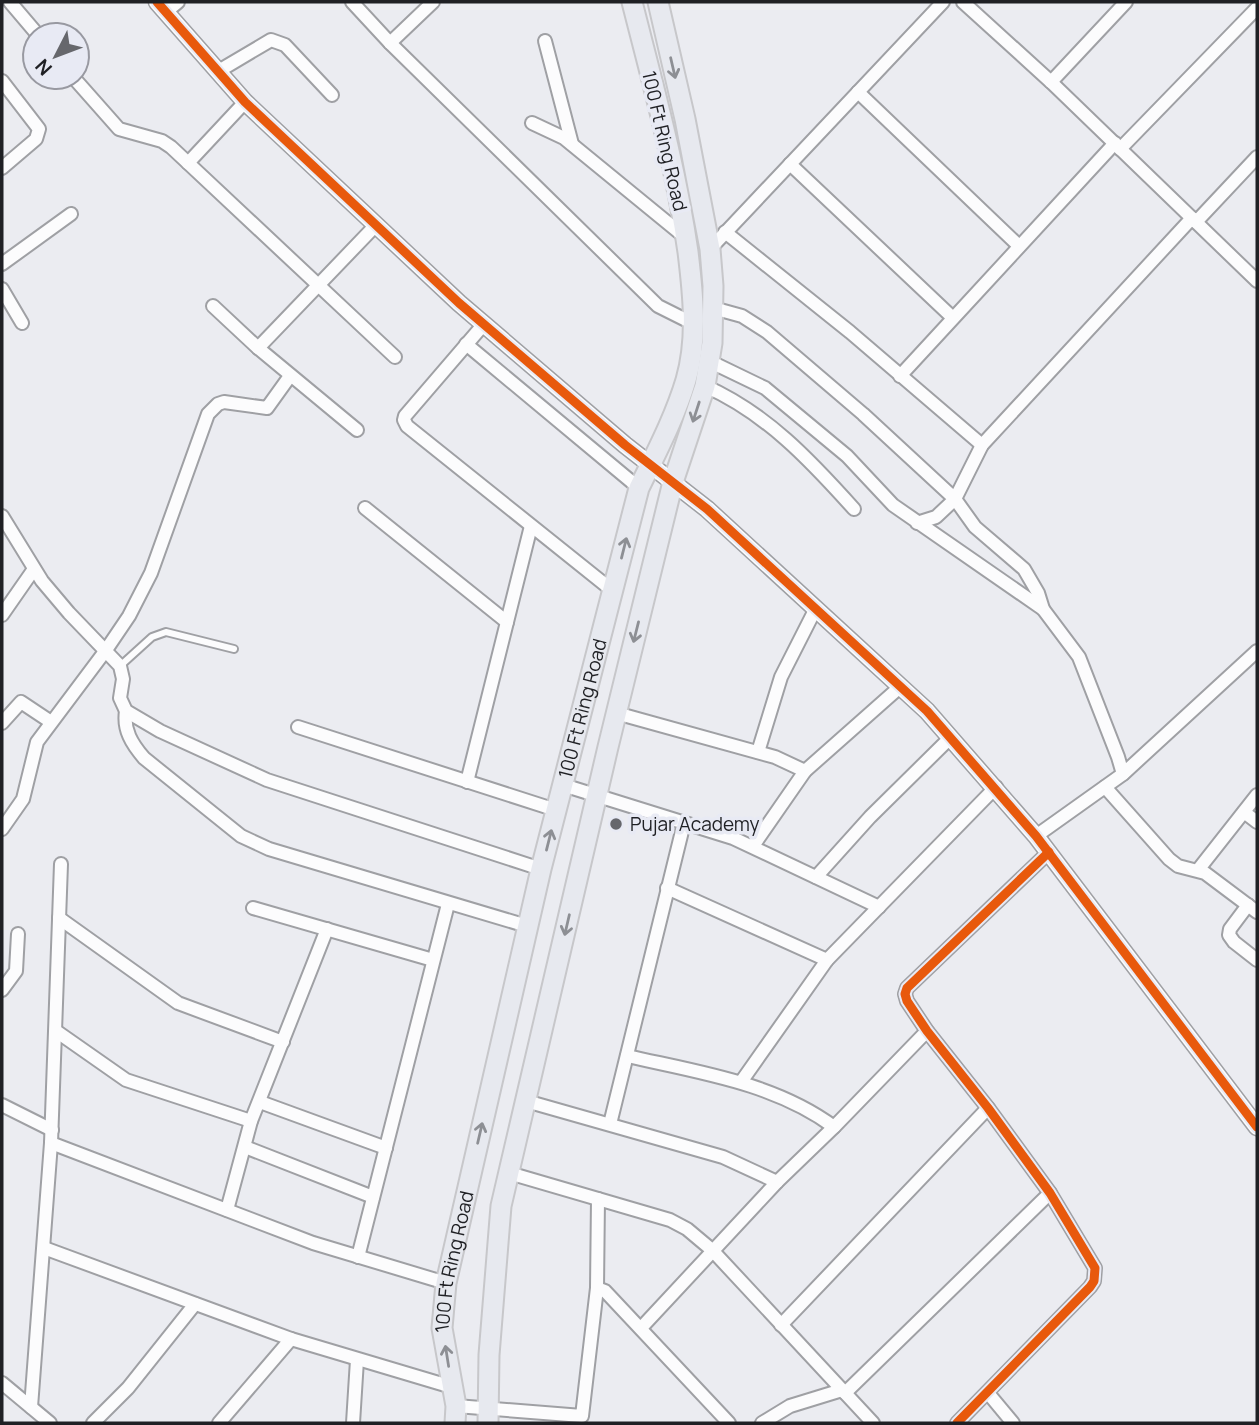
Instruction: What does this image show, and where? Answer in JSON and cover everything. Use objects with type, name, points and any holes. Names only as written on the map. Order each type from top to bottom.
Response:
[{"type":"main road","name":"100 Ft Ring Road","points":[[454,1405],[442,1328],[446,1283],[527,926],[639,488],[687,379],[694,324],[685,237],[669,147],[632,2]]},
{"type":"main road","name":"100 Ft Ring Road","points":[[488,1416],[489,1354],[501,1206],[616,713],[673,482],[705,386],[712,342],[710,249],[685,119],[658,2]]},
{"type":"street","points":[[10,2],[26,21]]},
{"type":"street","points":[[352,2],[390,43],[658,306],[694,324]]},
{"type":"street","points":[[390,43],[433,2]]},
{"type":"street","points":[[710,249],[943,2]]},
{"type":"street","points":[[963,2],[1051,82],[1257,281]]},
{"type":"street","points":[[1051,82],[1126,2]]},
{"type":"street","points":[[167,5],[217,72],[245,102],[376,225],[484,324],[650,465],[707,509],[901,686],[951,737],[1049,852],[1257,1128]]},
{"type":"street","points":[[900,376],[1019,246],[1257,8]]},
{"type":"street","points":[[217,72],[271,40],[285,45],[332,95]]},
{"type":"street","points":[[545,41],[572,144]]},
{"type":"street","points":[[2,81],[39,129],[36,139],[2,167]]},
{"type":"street","points":[[85,91],[119,129],[162,141],[188,163],[395,357]]},
{"type":"street","points":[[858,92],[1019,246]]},
{"type":"street","points":[[188,163],[245,102]]},
{"type":"street","points":[[532,123],[564,138],[685,237]]},
{"type":"street","points":[[916,523],[936,517],[955,499],[982,445],[1257,157]]},
{"type":"street","points":[[790,164],[953,318]]},
{"type":"street","points":[[2,264],[71,214]]},
{"type":"street","points":[[258,348],[376,225]]},
{"type":"street","points":[[726,232],[982,445]]},
{"type":"street","points":[[2,289],[22,323]]},
{"type":"street","points":[[213,306],[290,376],[357,430]]},
{"type":"street","points":[[713,307],[742,316],[767,332],[863,414],[955,499],[975,527],[1024,569],[1038,593],[1043,609]]},
{"type":"street","points":[[484,324],[405,416],[404,421],[613,591]]},
{"type":"street","points":[[466,344],[639,488]]},
{"type":"street","points":[[709,361],[765,388],[846,456],[893,505],[1043,609],[1079,657],[1123,775]]},
{"type":"street","points":[[2,829],[20,805],[37,742],[106,650],[128,616],[150,573],[208,414],[224,402],[267,408],[290,376]]},
{"type":"street","points":[[705,386],[731,397],[783,435],[811,461],[854,509]]},
{"type":"street","points":[[365,508],[507,622]]},
{"type":"street","points":[[2,516],[34,569],[69,613],[120,666],[123,679],[120,698],[126,711],[160,731],[257,776],[541,869]]},
{"type":"street","points":[[467,782],[531,526]]},
{"type":"street","points":[[2,615],[34,569]]},
{"type":"street","points":[[758,752],[781,677],[815,610]]},
{"type":"street","points":[[1036,836],[1123,775],[1257,651]]},
{"type":"street","points":[[753,846],[805,771],[901,686]]},
{"type":"street","points":[[2,723],[21,702],[51,722]]},
{"type":"street","points":[[126,711],[124,721],[127,732],[144,758],[241,836],[269,849],[527,926]]},
{"type":"street","points":[[616,713],[785,760],[805,771]]},
{"type":"street","points":[[298,727],[556,810]]},
{"type":"street","points":[[816,877],[870,817],[951,737]]},
{"type":"street","points":[[563,785],[753,846],[879,907]]},
{"type":"street","points":[[741,1082],[827,960],[996,787]]},
{"type":"street","points":[[1105,787],[1169,859],[1178,866],[1198,870],[1253,909],[1230,929],[1229,935],[1257,960]]},
{"type":"street","points":[[1198,870],[1257,795]]},
{"type":"street","points":[[1244,812],[1257,822]]},
{"type":"street","points":[[610,1124],[684,822]]},
{"type":"street","points":[[957,1423],[1094,1281],[1095,1268],[1051,1194],[927,1031],[905,994],[907,988],[1049,852]]},
{"type":"street","points":[[31,1407],[52,1136],[61,864]]},
{"type":"street","points":[[667,888],[827,960]]},
{"type":"street","points":[[358,1257],[448,904]]},
{"type":"street","points":[[253,908],[433,960]]},
{"type":"street","points":[[59,918],[178,1003],[283,1042]]},
{"type":"street","points":[[226,1209],[251,1121],[327,929]]},
{"type":"street","points":[[2,990],[16,971],[18,934]]},
{"type":"street","points":[[56,1031],[126,1080],[251,1121]]},
{"type":"street","points":[[641,1328],[777,1182],[927,1031]]},
{"type":"street","points":[[627,1056],[741,1082],[809,1110],[834,1127]]},
{"type":"street","points":[[526,1101],[723,1157],[777,1182]]},
{"type":"street","points":[[260,1102],[386,1148]]},
{"type":"street","points":[[2,1105],[52,1136],[226,1209],[313,1243],[446,1283]]},
{"type":"street","points":[[781,1325],[988,1108]]},
{"type":"street","points":[[244,1147],[373,1197]]},
{"type":"street","points":[[509,1173],[670,1220],[687,1228],[712,1251],[873,1423]]},
{"type":"street","points":[[762,1423],[790,1406],[843,1392],[1051,1194]]},
{"type":"street","points":[[44,1248],[291,1339],[357,1360],[454,1405],[488,1416],[582,1420],[597,1288],[598,1199]]},
{"type":"street","points":[[597,1288],[605,1291],[729,1423]]},
{"type":"street","points":[[93,1423],[128,1388],[195,1304]]},
{"type":"street","points":[[219,1423],[291,1339]]},
{"type":"street","points":[[353,1423],[357,1360]]},
{"type":"street","points":[[2,1383],[50,1423]]},
{"type":"street","points":[[988,1392],[1013,1423]]},
{"type":"lane","points":[[120,666],[152,637],[166,632],[234,649]]},
{"type":"cycle path","points":[[157,2],[245,102],[459,303],[625,445],[707,509],[927,711],[1036,836],[1257,1127]]},
{"type":"cycle path","points":[[957,1423],[1090,1287],[1094,1281],[1095,1268],[1050,1193],[927,1031],[905,994],[907,988],[1049,852]]},
{"type":"place","name":"Pujar Academy","points":[[616,824]]}]
